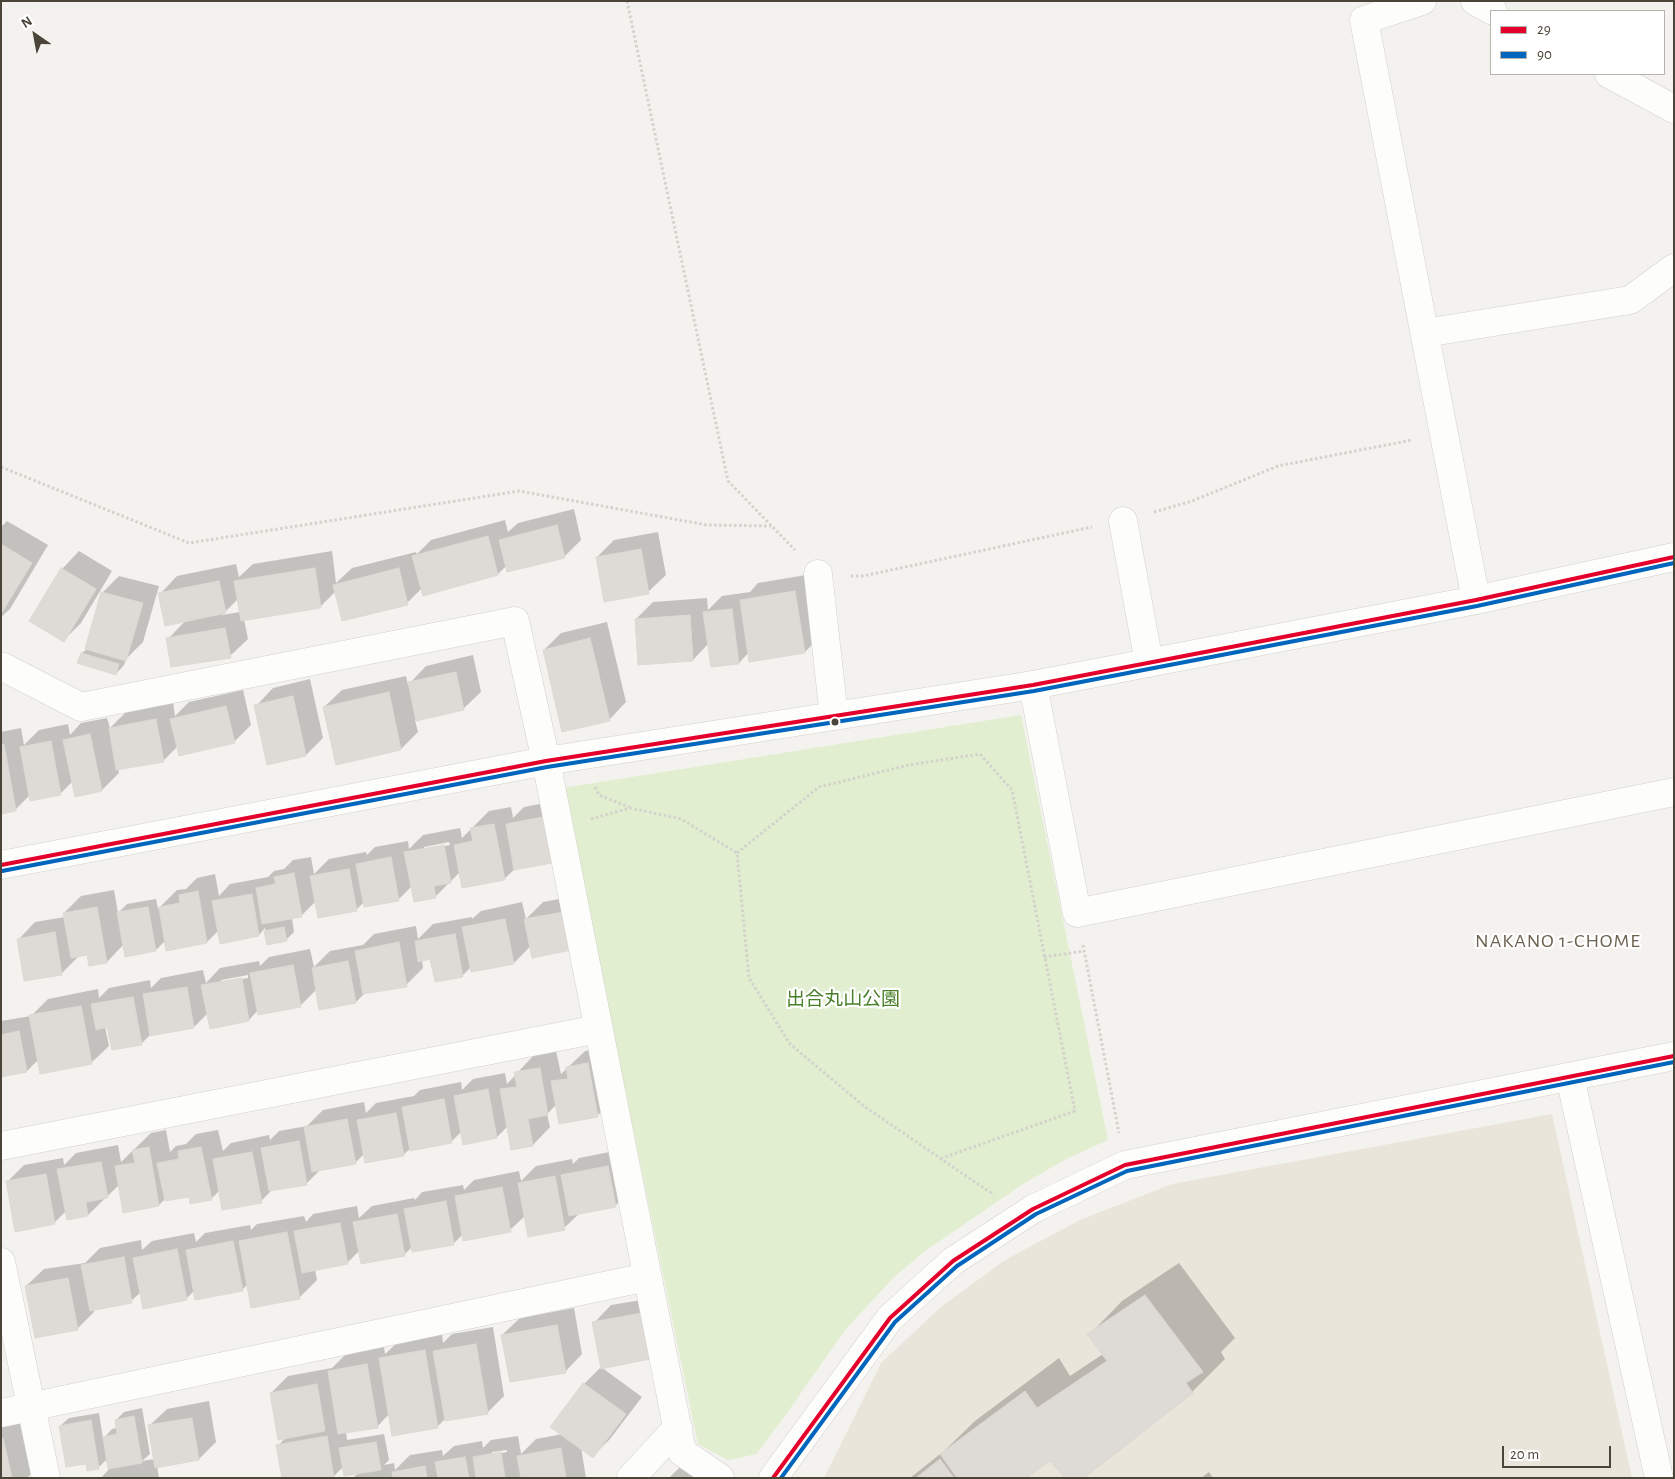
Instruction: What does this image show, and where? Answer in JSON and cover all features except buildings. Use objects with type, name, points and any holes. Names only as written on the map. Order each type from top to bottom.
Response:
[{"type":"street","points":[[1422,1],[1364,20],[1476,600]]},
{"type":"street","points":[[1475,1],[1491,10]]},
{"type":"street","points":[[1611,75],[1674,109]]},
{"type":"street","points":[[1425,333],[1630,300],[1674,268]]},
{"type":"street","points":[[1123,521],[1149,663]]},
{"type":"street","points":[[1,865],[546,761],[1033,685],[1476,600],[1674,558]]},
{"type":"street","points":[[818,574],[834,716]]},
{"type":"street","points":[[1,666],[81,707],[515,621],[560,829],[682,1452],[720,1478]]},
{"type":"street","points":[[1033,685],[1077,913],[1674,792]]},
{"type":"street","points":[[1,1146],[598,1029]]},
{"type":"street","points":[[773,1478],[890,1318],[953,1261],[1023,1216],[1124,1165],[1674,1056]]},
{"type":"street","points":[[1570,1077],[1659,1478]]},
{"type":"street","points":[[1,1262],[46,1478]]},
{"type":"street","points":[[1,1413],[647,1277]]},
{"type":"street","points":[[631,1478],[678,1426]]},
{"type":"path","points":[[627,1],[728,481],[818,574],[863,576],[1123,521],[1192,501],[1278,466],[1444,433]]},
{"type":"path","points":[[1,467],[189,543],[519,491],[707,524],[772,526]]},
{"type":"path","points":[[737,852],[819,787],[909,765],[980,754],[1012,790],[1075,1110],[942,1158]]},
{"type":"path","points":[[560,829],[630,808],[681,819],[737,852]]},
{"type":"path","points":[[737,852],[749,978],[790,1044],[865,1107],[942,1158],[1023,1216]]},
{"type":"path","points":[[1077,913],[1124,1165]]},
{"type":"path","points":[[1044,957],[1084,952]]},
{"type":"shaded area","points":[[1552,1114],[1632,1478],[824,1478],[881,1363],[941,1307],[1005,1260],[1080,1220],[1172,1184]]},
{"type":"green space","name":"出合丸山公園","points":[[1021,715],[1108,1140],[1066,1159],[1023,1184],[925,1251],[894,1277],[845,1330],[756,1454],[728,1460],[698,1444],[563,788]]},
{"type":"transit line","name":"29","points":[[1,865],[546,761],[1033,685],[1476,600],[1674,557]]},
{"type":"transit line","name":"90","points":[[2,871],[547,767],[1034,691],[1477,606],[1674,563]]},
{"type":"transit line","name":"29","points":[[773,1478],[890,1318],[953,1261],[1033,1209],[1125,1165],[1674,1056]]},
{"type":"transit line","name":"90","points":[[781,1478],[895,1322],[957,1266],[1036,1214],[1127,1171],[1674,1062]]},
{"type":"district","name":"NAKANO 1-CHOME","points":[[1558,941]]}]
